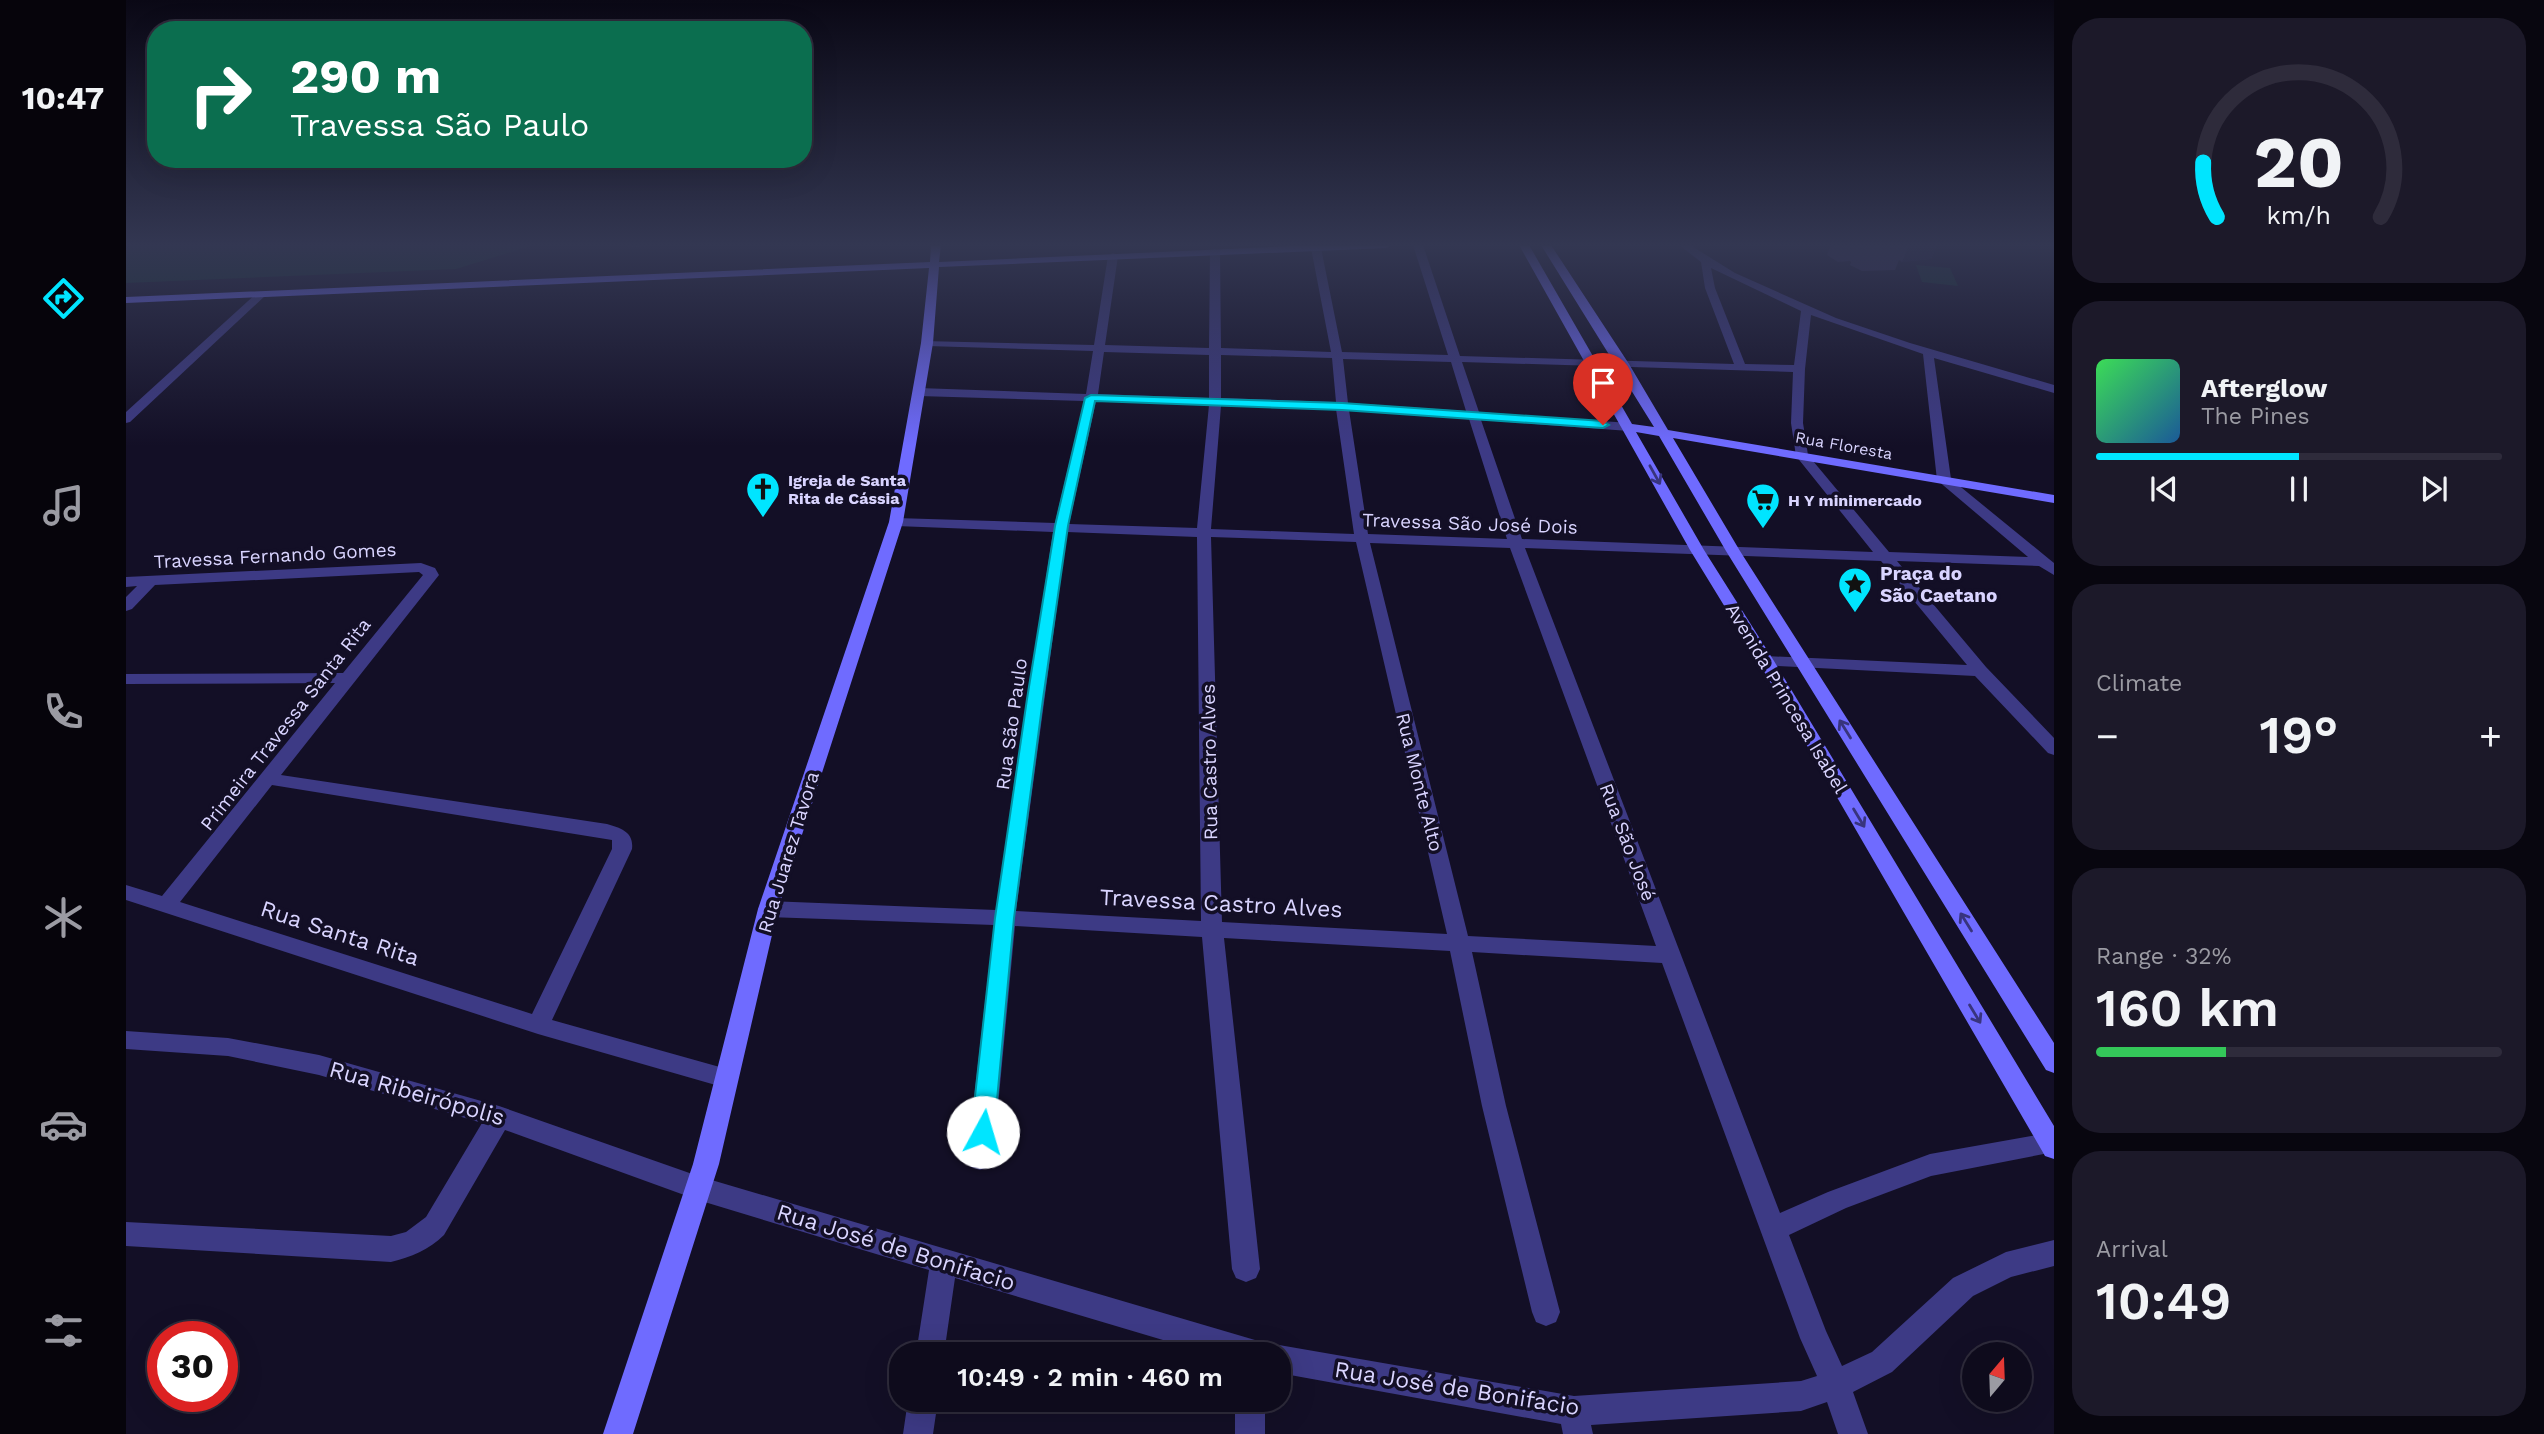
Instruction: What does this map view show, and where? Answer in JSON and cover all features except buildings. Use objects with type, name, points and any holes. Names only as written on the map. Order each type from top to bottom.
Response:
[{"type":"street","points":[[126,419],[243,312]]},
{"type":"street","name":"Rua Juarez Tavora","points":[[618,1434],[702,1176],[768,909],[896,522],[927,343],[930,312]]},
{"type":"street","name":"Rua São Paulo","points":[[980,1159],[1005,918],[1061,526],[1091,398],[1104,312]]},
{"type":"street","name":"Rua Castro Alves","points":[[1214,312],[1215,402],[1204,533],[1212,929],[1246,1269]]},
{"type":"street","name":"Rua Monte Alto","points":[[1329,312],[1337,354],[1362,539],[1459,942],[1494,1106],[1546,1312]]},
{"type":"street","name":"Rua São José","points":[[1439,312],[1516,544],[1814,1338],[1833,1379],[1853,1434]]},
{"type":"street","name":"Avenida Princesa Isabel","points":[[1563,312],[1697,550],[1766,661],[2052,1145]]},
{"type":"street","name":"Avenida Princesa Isabel","points":[[1589,312],[1733,551],[2054,1063]]},
{"type":"street","points":[[1719,312],[1741,367]]},
{"type":"street","points":[[2054,389],[1806,312],[1799,369],[1797,423],[1802,456],[1881,555],[1980,671],[2054,749]]},
{"type":"street","points":[[927,343],[1799,369]]},
{"type":"street","points":[[1928,352],[1944,480],[2049,567]]},
{"type":"street","points":[[919,392],[1342,406],[1629,427]]},
{"type":"street","name":"Rua Floresta","points":[[1629,427],[2054,499]]},
{"type":"street","name":"Travessa São José Dois","points":[[896,522],[1881,555],[2049,567]]},
{"type":"street","name":"Travessa Fernando Gomes","points":[[126,582],[426,569]]},
{"type":"street","name":"Primeira Travessa Santa Rita","points":[[166,905],[270,779],[431,575],[426,569]]},
{"type":"street","points":[[126,606],[150,581]]},
{"type":"street","points":[[1766,661],[1980,671]]},
{"type":"street","points":[[126,679],[348,678]]},
{"type":"street","points":[[270,779],[607,831],[618,835],[623,841],[622,849],[538,1025]]},
{"type":"street","name":"Rua Santa Rita","points":[[126,892],[725,1088]]},
{"type":"street","name":"Travessa Castro Alves","points":[[768,909],[1005,918],[1671,955]]},
{"type":"street","name":"Rua Ribeirópolis","points":[[126,1040],[228,1047],[319,1065],[702,1176]]},
{"type":"street","points":[[126,1234],[391,1249],[411,1245],[425,1238],[435,1226],[499,1117]]},
{"type":"street","points":[[1774,1229],[1837,1200],[1930,1165],[2052,1145]]},
{"type":"street","name":"Rua José de Bonifacio","points":[[702,1176],[944,1262],[1212,1342]]},
{"type":"street","name":"Rua José de Bonifacio","points":[[1291,1362],[1576,1422],[1801,1396],[1833,1379],[1882,1362],[1963,1287],[2006,1265],[2054,1253]]},
{"type":"street","points":[[932,1342],[944,1262]]},
{"type":"street","points":[[918,1434],[921,1412]]},
{"type":"street","points":[[1250,1412],[1250,1434]]},
{"type":"place","name":"Igreja de Santa Rita de Cássia","points":[[763,519]]},
{"type":"place","name":"H Y minimercado","points":[[1763,530]]},
{"type":"place","name":"Praça do São Caetano","points":[[1855,614]]},
{"type":"route","points":[[983,1132],[1005,918],[1035,699],[1061,526],[1091,398],[1342,406],[1603,425]]}]
